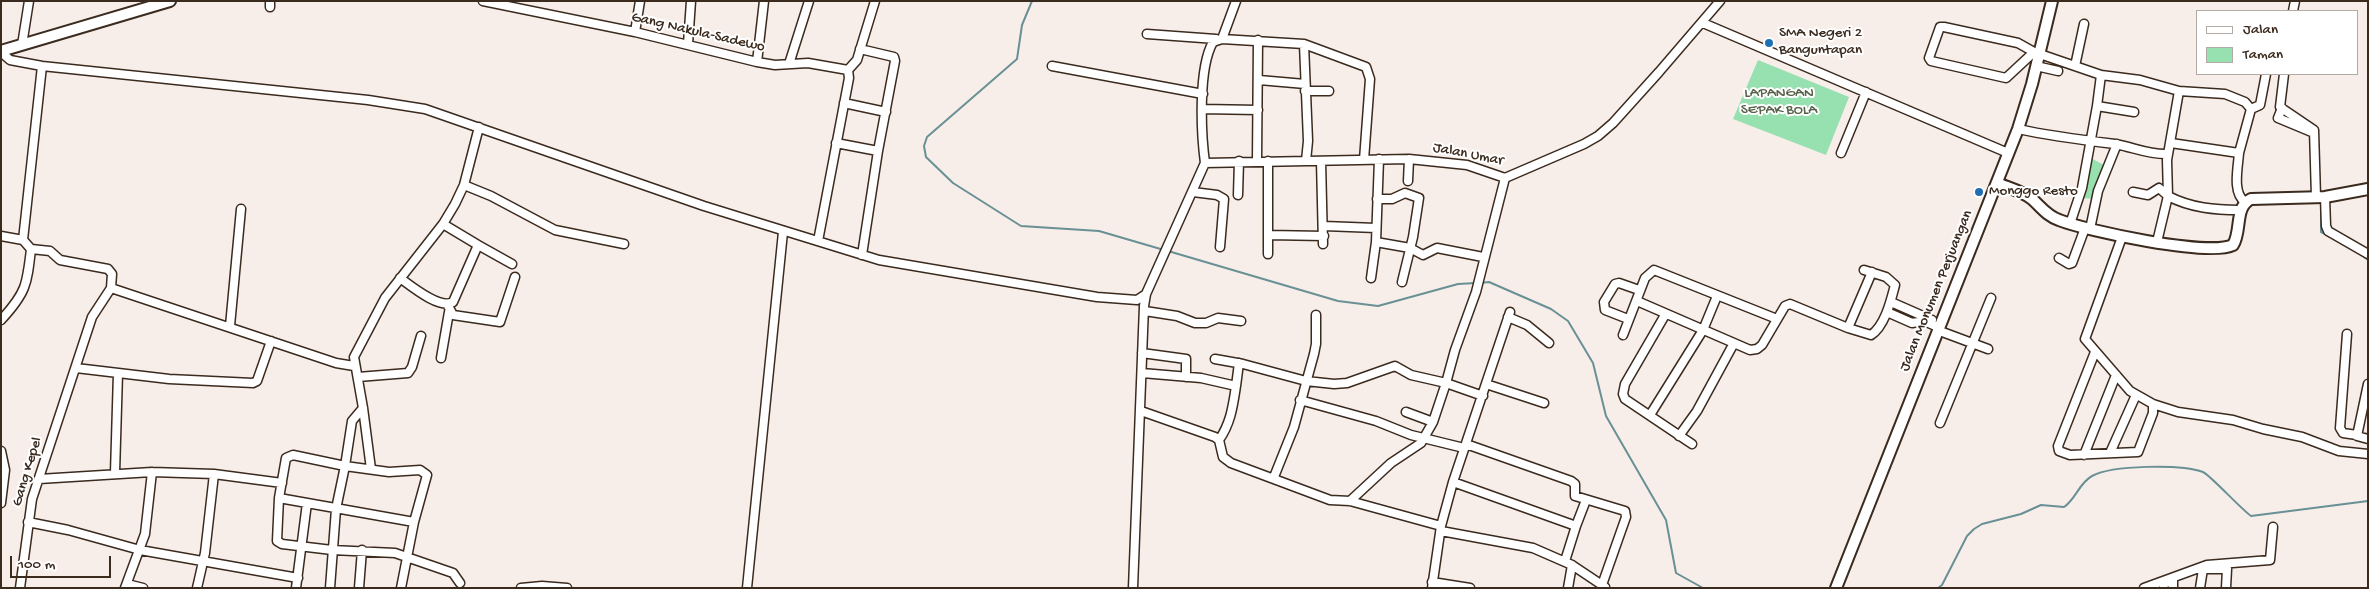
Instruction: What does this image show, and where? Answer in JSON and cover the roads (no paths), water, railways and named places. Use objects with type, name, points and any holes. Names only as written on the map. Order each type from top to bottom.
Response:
[{"type":"street","points":[[22,45],[29,1]]},
{"type":"street","points":[[170,1],[1,52],[10,60],[42,66],[368,100],[425,109],[783,232],[879,260],[1097,297],[1137,300],[1146,294]]},
{"type":"street","name":"Gang Nakula-Sadewo","points":[[483,1],[635,32],[757,62],[808,63],[848,70]]},
{"type":"street","points":[[635,32],[640,1]]},
{"type":"street","points":[[688,44],[691,1]]},
{"type":"street","points":[[757,62],[764,1]]},
{"type":"street","points":[[789,64],[809,1]]},
{"type":"street","points":[[818,241],[849,78],[848,70],[855,64],[874,1]]},
{"type":"street","points":[[1132,588],[1146,294],[1205,163],[1202,109],[1208,54],[1219,39],[1236,1]]},
{"type":"street","name":"Jalan Umar","points":[[1205,163],[1409,159],[1460,164],[1504,178],[1584,144],[1598,136],[1613,123],[1703,23],[1720,1]]},
{"type":"street","name":"Jalan Monumen Perjuangan","points":[[1836,588],[2018,129],[2052,1]]},
{"type":"street","points":[[1703,23],[2008,153]]},
{"type":"street","points":[[2075,66],[2084,24]]},
{"type":"street","points":[[1997,183],[2031,198],[2046,213],[2070,224],[2087,229],[2122,237],[2205,247],[2231,246],[2236,240],[2243,206],[2238,192],[2239,153],[2250,109],[2245,102],[2225,94],[2179,91],[2140,80],[2101,75],[2037,52],[2018,43],[1941,26],[1929,58],[1931,61],[2006,78],[2037,52]]},
{"type":"street","points":[[1147,34],[1304,44],[1363,65],[1368,71],[1364,160]]},
{"type":"street","points":[[1257,161],[1258,40]]},
{"type":"street","points":[[1304,44],[1308,142],[1306,161]]},
{"type":"street","points":[[860,49],[894,56],[896,66],[878,151],[862,254]]},
{"type":"street","points":[[23,240],[42,66]]},
{"type":"street","points":[[1052,66],[1203,94]]},
{"type":"street","points":[[2036,66],[2058,71]]},
{"type":"street","points":[[2070,224],[2082,188],[2101,75]]},
{"type":"street","points":[[2250,109],[2260,105],[2266,75]]},
{"type":"street","points":[[2284,75],[2279,105],[2281,111],[2310,126],[2314,133],[2321,197],[2328,231],[2368,254]]},
{"type":"street","points":[[1258,80],[1328,91]]},
{"type":"street","points":[[2157,242],[2168,196],[2166,182],[2168,154],[2179,91]]},
{"type":"street","points":[[1841,153],[1866,92]]},
{"type":"street","points":[[844,103],[886,112]]},
{"type":"street","points":[[2097,106],[2134,112]]},
{"type":"street","points":[[1202,109],[1258,110]]},
{"type":"street","points":[[371,469],[364,408],[354,366],[356,350],[385,298],[443,224],[464,185],[479,127]]},
{"type":"street","points":[[2018,129],[2091,142],[2117,144],[2147,153],[2168,154]]},
{"type":"street","points":[[836,142],[878,151]]},
{"type":"street","points":[[2171,143],[2239,153]]},
{"type":"street","points":[[2059,258],[2069,264],[2072,262],[2087,229],[2098,192],[2117,144]]},
{"type":"street","points":[[1371,278],[1376,242],[1379,159]]},
{"type":"street","points":[[1408,181],[1409,159]]},
{"type":"street","points":[[1238,195],[1239,161]]},
{"type":"street","points":[[1268,161],[1268,254]]},
{"type":"street","points":[[1269,235],[1324,240],[1321,161]]},
{"type":"street","points":[[1350,501],[1391,463],[1418,446],[1433,422],[1455,350],[1476,292],[1478,277],[1504,178]]},
{"type":"street","points":[[464,185],[499,200],[555,230],[624,244]]},
{"type":"street","points":[[2133,192],[2148,195],[2160,188],[2168,196],[2186,204],[2205,209],[2243,206],[2257,198],[2321,197],[2368,190]]},
{"type":"street","points":[[1193,192],[1217,195],[1224,198],[1220,247]]},
{"type":"street","points":[[1377,199],[1392,199],[1404,193],[1419,198],[1402,282]]},
{"type":"street","points":[[230,326],[241,208]]},
{"type":"street","points":[[443,224],[512,264]]},
{"type":"street","points":[[1324,226],[1376,228]]},
{"type":"street","points":[[746,588],[783,232]]},
{"type":"street","points":[[1,236],[23,240],[31,249],[50,251],[60,260],[108,269],[112,274],[111,288],[230,326],[336,363],[354,366]]},
{"type":"street","points":[[2122,237],[2085,336],[2086,342],[2126,387],[2153,404],[2178,412],[2233,420],[2263,429],[2302,437],[2339,451],[2368,454]]},
{"type":"street","points":[[1376,242],[1410,248],[1423,255],[1437,248],[1483,257]]},
{"type":"street","points":[[440,358],[448,308],[453,302],[478,245]]},
{"type":"street","points":[[1,320],[23,294],[27,283],[31,249]]},
{"type":"street","points":[[1623,334],[1639,290],[1649,273],[1654,270],[1777,319]]},
{"type":"street","points":[[1636,302],[1750,350],[1757,349],[1762,345],[1785,306],[1795,304],[1848,328],[1871,335],[1876,332],[1887,312],[1891,302],[1894,283],[1864,270]]},
{"type":"street","points":[[1848,328],[1872,272]]},
{"type":"street","points":[[400,278],[448,308],[456,316],[500,322],[515,277]]},
{"type":"street","points":[[1628,319],[1606,310],[1604,302],[1612,287],[1617,283],[1639,290]]},
{"type":"street","name":"Gang Kepel","points":[[20,588],[32,499],[40,480],[95,311],[111,288]]},
{"type":"street","points":[[1650,415],[1703,330],[1717,296]]},
{"type":"street","points":[[1940,423],[1991,298]]},
{"type":"street","points":[[1137,300],[1145,309],[1177,316],[1195,323],[1206,323],[1218,318],[1241,321]]},
{"type":"street","points":[[1891,302],[1972,344],[1988,349]]},
{"type":"street","points":[[1887,312],[1912,322],[1924,321],[1938,327]]},
{"type":"street","points":[[1469,588],[1432,585],[1441,529],[1453,482],[1509,314],[1527,325],[1548,343]]},
{"type":"street","points":[[1274,477],[1294,427],[1316,344],[1316,315]]},
{"type":"street","points":[[1665,315],[1623,389],[1625,399],[1692,444]]},
{"type":"street","points":[[2347,334],[2340,428],[2343,433],[2368,439]]},
{"type":"street","points":[[358,377],[408,373],[412,367],[422,336]]},
{"type":"street","points":[[76,368],[223,383],[253,383],[257,382],[271,340]]},
{"type":"street","points":[[1679,436],[1697,411],[1734,343]]},
{"type":"street","points":[[2095,352],[2058,446],[2064,454],[2134,453],[2140,450],[2153,413],[2153,404]]},
{"type":"street","points":[[1142,353],[1186,359],[1186,377]]},
{"type":"street","points":[[1215,359],[1240,363],[1306,381],[1340,384],[1395,366],[1411,375],[1446,383],[1483,396]]},
{"type":"street","points":[[1240,363],[1229,422],[1219,440],[1220,451],[1226,460],[1330,500],[1350,501],[1441,529],[1533,548],[1568,563],[1604,587],[1626,513],[1622,509],[1575,496],[1575,484],[1571,480],[1505,456],[1424,438],[1300,400]]},
{"type":"street","points":[[115,473],[118,373]]},
{"type":"street","points":[[1142,373],[1201,378],[1236,386]]},
{"type":"street","points":[[2084,455],[2116,376]]},
{"type":"street","points":[[1486,384],[1544,404]]},
{"type":"street","points":[[2357,435],[2366,401],[2368,384]]},
{"type":"street","points":[[2110,453],[2136,395]]},
{"type":"street","points":[[330,588],[336,509],[352,421],[364,408]]},
{"type":"street","points":[[1140,411],[1196,428],[1219,440]]},
{"type":"street","points":[[1406,412],[1433,422]]},
{"type":"street","points":[[2359,423],[2368,425]]},
{"type":"street","points":[[1,451],[5,470],[2,497]]},
{"type":"street","points":[[401,588],[407,556],[414,522],[427,479],[425,472],[420,470],[395,472],[345,466],[289,456],[286,458],[280,498],[277,541],[282,544],[302,547],[389,552],[407,556],[453,573],[460,586]]},
{"type":"street","points":[[40,480],[115,473],[152,472],[214,474],[282,483]]},
{"type":"street","points":[[143,588],[126,586],[145,534],[152,472]]},
{"type":"street","points":[[196,588],[203,561],[214,474]]},
{"type":"street","points":[[1453,482],[1576,526]]},
{"type":"street","points":[[280,498],[414,522]]},
{"type":"street","points":[[1568,588],[1568,563],[1576,526],[1586,500]]},
{"type":"street","points":[[296,588],[307,503]]},
{"type":"street","points":[[28,522],[68,530],[140,550],[298,578]]},
{"type":"street","points":[[2144,588],[2207,565],[2270,560],[2273,527]]},
{"type":"street","points":[[359,588],[362,550]]},
{"type":"street","points":[[2200,588],[2203,570],[2228,569],[2226,588]]},
{"type":"street","points":[[2154,588],[2173,581],[2173,588]]},
{"type":"street","points":[[521,588],[549,586],[567,588]]},
{"type":"waterway","points":[[1032,1],[1022,25],[1017,59],[927,137],[924,146],[926,157],[953,183],[1021,226],[1099,231],[1164,250]]},
{"type":"waterway","points":[[2319,182],[2320,194]]},
{"type":"waterway","points":[[2321,202],[2321,232],[2339,241]]},
{"type":"waterway","points":[[1168,251],[1338,301],[1378,306],[1458,284],[1476,283]]},
{"type":"waterway","points":[[2358,252],[2368,260]]},
{"type":"waterway","points":[[1480,283],[1489,282],[1551,309],[1568,321],[1593,363],[1606,416],[1666,520],[1676,573],[1703,588]]},
{"type":"waterway","points":[[1938,588],[1942,585],[1967,536],[1974,529],[1982,524],[2021,514],[2041,505],[2064,507],[2072,500],[2088,479],[2102,472],[2147,467],[2193,469],[2203,472],[2212,479],[2251,516],[2368,501]]},
{"type":"place","name":"SMA Negeri 2 Banguntapan","points":[[1769,43]]},
{"type":"place","name":"Monggo Resto","points":[[1979,192]]},
{"type":"park label","name":"LAPANGAN SEPAK BOLA","points":[[1779,102]]}]
